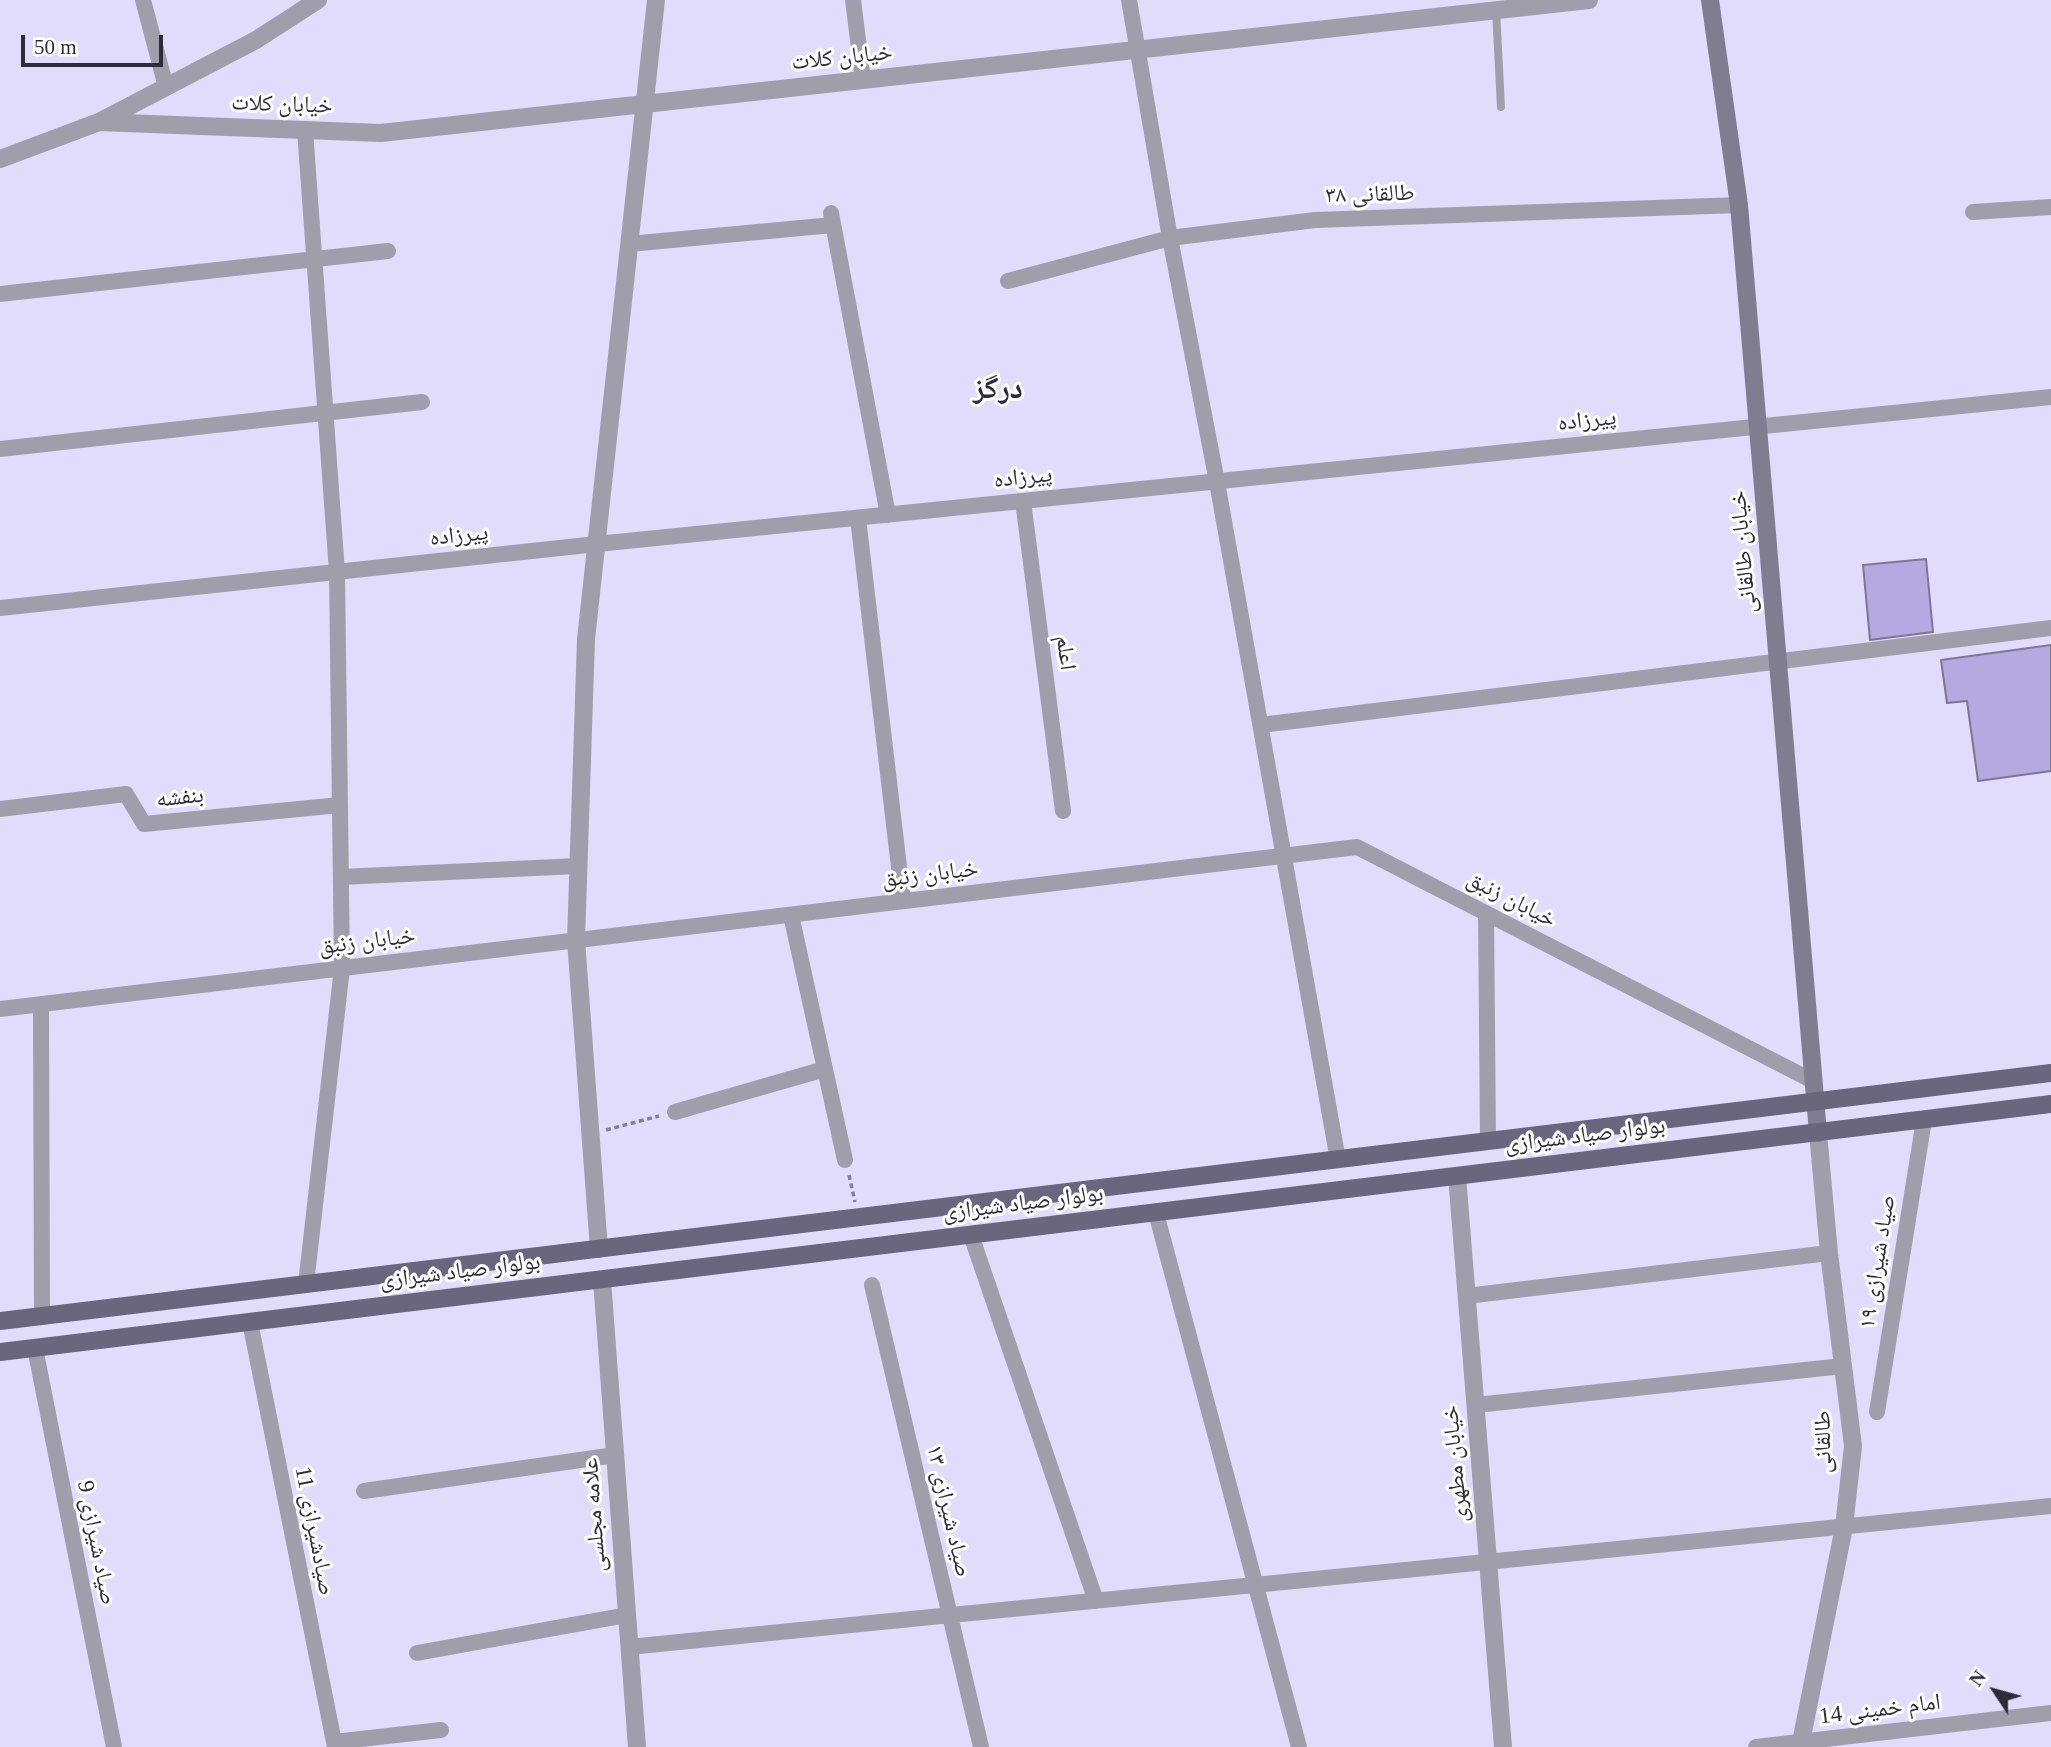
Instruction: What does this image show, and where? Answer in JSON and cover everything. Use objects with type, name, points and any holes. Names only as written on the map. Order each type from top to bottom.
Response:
[{"type":"main road","name":"خیابان طالقانی","points":[[1710,0],[1739,205],[1818,1133]]},
{"type":"main road","name":"بولوار صیاد شیرازی","points":[[0,1321],[2051,1073]]},
{"type":"main road","name":"بولوار صیاد شیرازی","points":[[0,1352],[2051,1104]]},
{"type":"main road","points":[[599,1249],[601,1280]]},
{"type":"street","points":[[143,0],[166,87]]},
{"type":"street","points":[[0,159],[99,122],[257,40],[318,0]]},
{"type":"street","points":[[599,1249],[576,940],[586,639],[656,0]]},
{"type":"street","points":[[853,0],[863,80]]},
{"type":"street","points":[[1129,0],[1338,1160]]},
{"type":"street","name":"خیابان کلات","points":[[99,122],[381,133],[1589,0]]},
{"type":"street","points":[[305,130],[337,572],[342,968],[306,1284]]},
{"type":"street","name":"طالقانی ۳۸","points":[[1008,281],[1170,238],[1315,220],[1739,205]]},
{"type":"street","points":[[1973,212],[2051,207]]},
{"type":"street","points":[[629,244],[832,219],[888,515]]},
{"type":"street","points":[[0,294],[388,251]]},
{"type":"street","name":"پیرزاده","points":[[0,608],[597,544],[2051,397]]},
{"type":"street","points":[[0,449],[422,402]]},
{"type":"street","name":"اعلم","points":[[1023,501],[1063,811]]},
{"type":"street","points":[[858,518],[903,901]]},
{"type":"street","points":[[1261,725],[2051,628]]},
{"type":"street","name":"بنفشه","points":[[0,809],[126,794],[144,824],[340,805]]},
{"type":"street","name":"خیابان زنبق","points":[[0,1009],[1357,847],[1813,1081]]},
{"type":"street","points":[[341,877],[578,866]]},
{"type":"street","points":[[1486,913],[1488,1142]]},
{"type":"street","points":[[791,915],[845,1160]]},
{"type":"street","points":[[41,1004],[42,1316]]},
{"type":"street","points":[[676,1112],[825,1069]]},
{"type":"street","name":"صیاد شیرازی ۱۹","points":[[1877,1412],[1924,1120]]},
{"type":"street","name":"طالقانی","points":[[1800,1744],[1844,1527],[1853,1446],[1829,1252],[1818,1133]]},
{"type":"street","name":"خیابان مطهری","points":[[1457,1176],[1503,1747]]},
{"type":"street","points":[[1156,1213],[1299,1747]]},
{"type":"street","points":[[971,1235],[1096,1601]]},
{"type":"street","points":[[1466,1296],[1829,1252]]},
{"type":"street","name":"علامه مجلسی","points":[[601,1280],[637,1747]]},
{"type":"street","name":"صیاد شیرازی ۱۳","points":[[872,1285],[981,1747]]},
{"type":"street","name":"صیادشیرازی 11","points":[[250,1322],[334,1744]]},
{"type":"street","name":"صیاد شیرازی 9","points":[[35,1348],[114,1747]]},
{"type":"street","points":[[1476,1405],[1843,1366]]},
{"type":"street","points":[[363,1491],[615,1455]]},
{"type":"street","points":[[629,1647],[2051,1506]]},
{"type":"street","points":[[417,1653],[627,1615]]},
{"type":"street","name":"امام خمینی 14","points":[[1756,1747],[2051,1713]]},
{"type":"street","points":[[334,1744],[441,1730]]},
{"type":"lane","points":[[1496,10],[1501,107]]},
{"type":"path","points":[[590,1134],[676,1112]]},
{"type":"path","points":[[845,1160],[859,1218]]},
{"type":"building","points":[[1926,559],[1933,632],[1870,640],[1863,565]]},
{"type":"building","points":[[2051,645],[2051,771],[1978,781],[1967,701],[1947,703],[1941,660]]},
{"type":"district","name":"درگز","points":[[998,390]]}]
